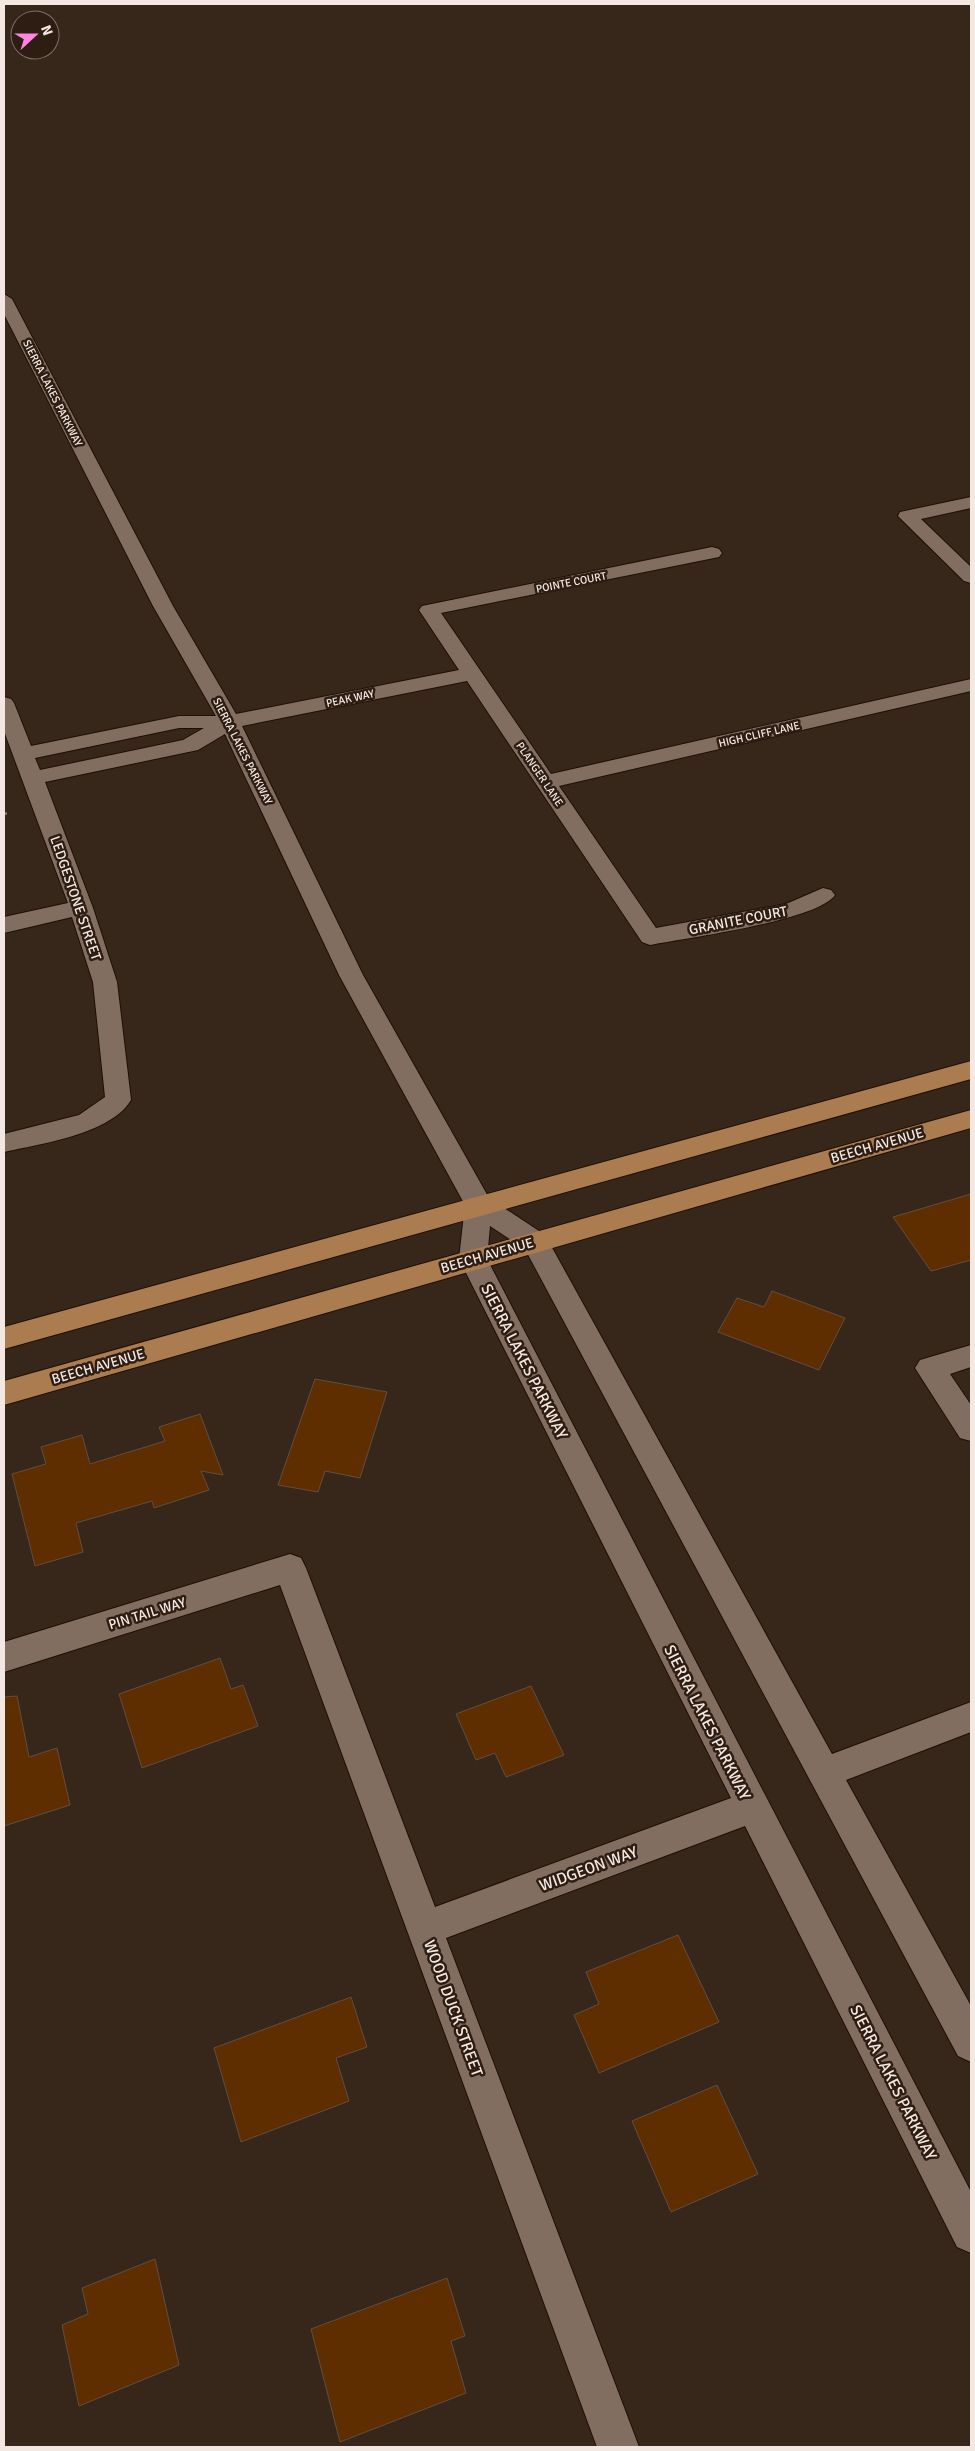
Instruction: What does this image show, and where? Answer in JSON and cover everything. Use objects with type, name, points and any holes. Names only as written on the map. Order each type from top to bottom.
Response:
[{"type":"main road","points":[[4,1338],[971,1070]]},
{"type":"main road","name":"BEECH AVENUE","points":[[4,1393],[971,1118]]},
{"type":"street","name":"SIERRA LAKES PARKWAY","points":[[4,299],[20,344],[163,606],[230,722],[351,975],[479,1205],[535,1242],[971,2043]]},
{"type":"street","points":[[971,503],[908,516],[971,577]]},
{"type":"street","name":"POINTE COURT","points":[[429,610],[712,553]]},
{"type":"street","name":"PLANGER LANE","points":[[429,610],[650,937]]},
{"type":"street","name":"PEAK WAY","points":[[23,754],[179,722],[230,722],[471,674]]},
{"type":"street","name":"HIGH CLIFF LANE","points":[[546,782],[971,685]]},
{"type":"street","name":"LEDGESTONE STREET","points":[[4,703],[81,908],[105,982],[118,1100],[87,1122],[4,1143]]},
{"type":"street","name":"PEAK WAY","points":[[32,778],[190,745],[230,722]]},
{"type":"street","name":"GRANITE COURT","points":[[650,937],[792,910],[823,894]]},
{"type":"street","points":[[4,925],[81,908]]},
{"type":"street","points":[[473,1259],[479,1205]]},
{"type":"street","name":"SIERRA LAKES PARKWAY","points":[[473,1259],[971,2233]]},
{"type":"street","points":[[971,1356],[930,1368],[971,1429]]},
{"type":"street","name":"PIN TAIL WAY","points":[[4,1657],[290,1568]]},
{"type":"street","name":"WOOD DUCK STREET","points":[[290,1568],[618,2447]]},
{"type":"street","points":[[823,1773],[971,1717]]},
{"type":"street","name":"WIDGEON WAY","points":[[424,1929],[752,1807]]},
{"type":"path","points":[[4,814],[8,812]]},
{"type":"building","points":[[971,1194],[971,1260],[931,1271],[893,1217]]},
{"type":"building","points":[[772,1291],[845,1318],[819,1370],[718,1332],[737,1298],[764,1307]]},
{"type":"building","points":[[315,1379],[387,1392],[360,1478],[325,1471],[318,1492],[278,1485]]},
{"type":"building","points":[[200,1414],[223,1475],[201,1471],[209,1490],[154,1508],[152,1501],[76,1523],[83,1552],[35,1566],[12,1474],[46,1464],[41,1447],[82,1435],[90,1464],[165,1441],[159,1427]]},
{"type":"building","points":[[220,1658],[231,1689],[243,1685],[258,1726],[142,1768],[119,1694]]},
{"type":"building","points":[[531,1686],[564,1755],[506,1777],[495,1753],[476,1760],[456,1714]]},
{"type":"building","points":[[17,1696],[29,1757],[57,1748],[70,1805],[4,1826],[4,1697]]},
{"type":"building","points":[[678,1935],[719,2022],[599,2073],[574,2015],[599,2004],[586,1972]]},
{"type":"building","points":[[351,1997],[367,2047],[336,2058],[349,2101],[241,2142],[214,2048]]},
{"type":"building","points":[[717,2085],[758,2174],[671,2212],[632,2121]]},
{"type":"building","points":[[155,2259],[179,2365],[79,2406],[62,2325],[88,2314],[82,2288]]},
{"type":"building","points":[[447,2278],[465,2336],[451,2341],[466,2393],[340,2442],[311,2329]]}]
